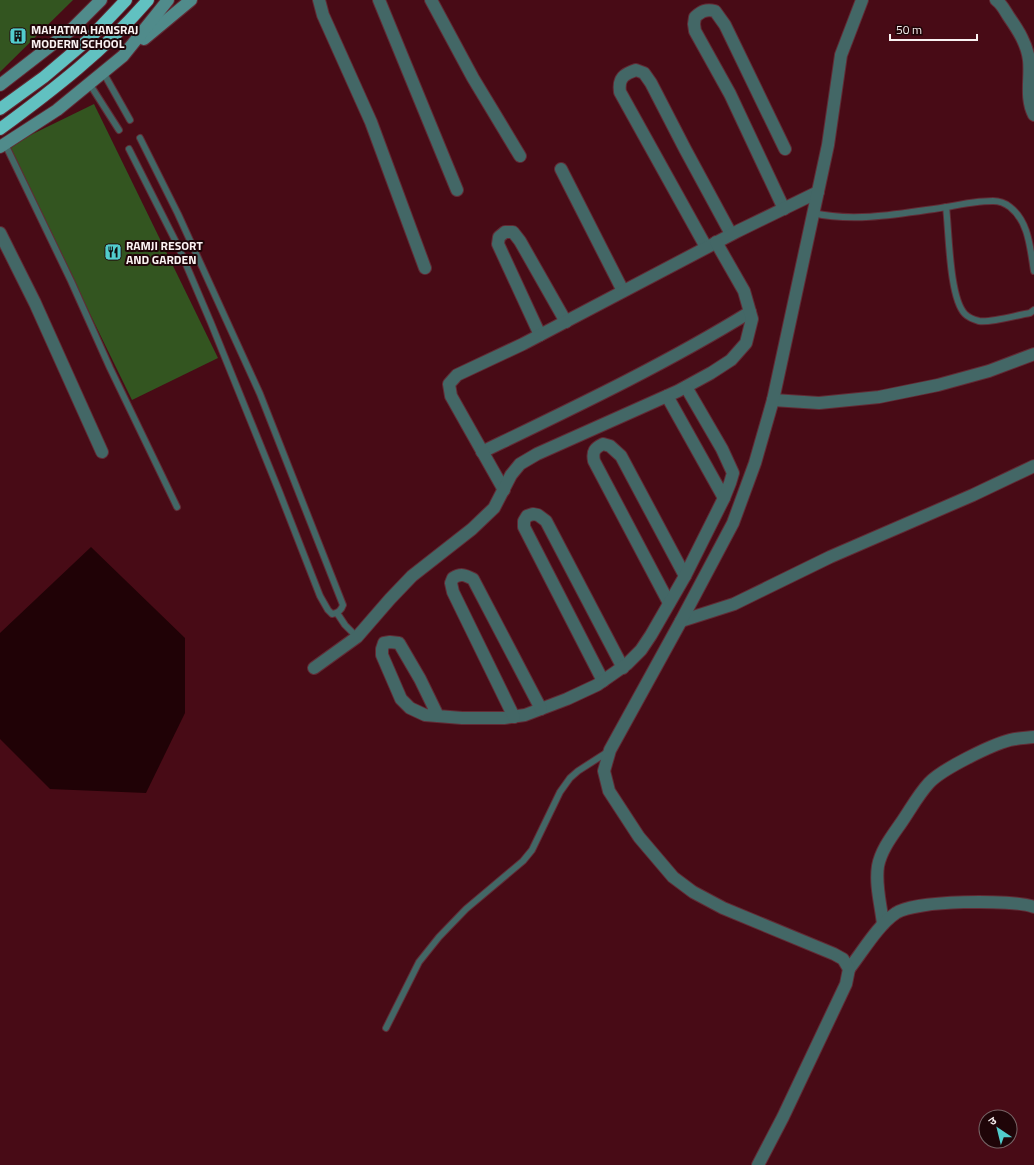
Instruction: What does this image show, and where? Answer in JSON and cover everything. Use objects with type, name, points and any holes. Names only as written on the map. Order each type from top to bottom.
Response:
[{"type":"highway","points":[[0,109],[44,77],[89,39],[126,0]]},
{"type":"highway","points":[[0,129],[80,67],[110,40],[148,0]]},
{"type":"street","points":[[0,85],[71,30],[101,0]]},
{"type":"street","points":[[123,56],[168,0]]},
{"type":"street","points":[[3,146],[57,110],[191,0]]},
{"type":"street","points":[[319,0],[323,15],[371,122],[425,268]]},
{"type":"street","points":[[379,0],[457,190]]},
{"type":"street","points":[[431,0],[473,78],[520,156]]},
{"type":"street","points":[[849,969],[843,959],[838,956],[723,908],[693,892],[673,877],[639,837],[610,791],[604,771],[610,750],[733,523],[755,463],[773,400],[828,145],[841,56],[862,0]]},
{"type":"street","points":[[996,0],[999,2],[1024,40],[1029,60],[1028,90],[1034,115]]},
{"type":"street","points":[[784,209],[730,94],[695,31],[695,17],[700,12],[707,9],[715,11],[725,24],[786,149]]},
{"type":"street","points":[[314,668],[357,637],[412,576],[472,529],[494,508],[511,475],[520,464],[537,454],[686,387],[731,360],[746,343],[752,319],[744,291],[711,245],[620,92],[618,84],[621,78],[628,73],[636,70],[644,73],[651,83],[731,234]]},
{"type":"street","points":[[561,169],[623,291]]},
{"type":"street","points":[[504,490],[451,396],[449,384],[457,375],[566,322],[731,234],[818,192]]},
{"type":"street","points":[[540,335],[498,244],[499,237],[505,232],[513,232],[520,241],[566,322]]},
{"type":"street","points":[[0,233],[35,303],[102,452]]},
{"type":"street","points":[[482,452],[624,383],[706,339],[750,312]]},
{"type":"street","points":[[773,400],[819,403],[879,397],[938,385],[989,371],[1034,354]]},
{"type":"street","points":[[438,716],[420,679],[399,643],[390,642],[384,644],[382,654],[401,699],[410,708],[425,715],[438,716],[488,718],[525,716],[567,700],[603,682],[622,668],[641,650],[685,576],[724,498],[733,472],[722,449],[686,387]]},
{"type":"street","points":[[667,396],[724,498]]},
{"type":"street","points":[[669,603],[594,461],[593,454],[596,448],[603,444],[610,446],[621,456],[685,576]]},
{"type":"street","points":[[681,621],[734,604],[830,557],[973,495],[1034,466]]},
{"type":"street","points":[[603,682],[524,527],[524,521],[527,516],[533,514],[538,515],[546,521],[622,668]]},
{"type":"street","points":[[514,717],[453,592],[451,583],[452,578],[458,575],[465,575],[473,579],[541,709]]},
{"type":"street","points":[[883,924],[877,880],[878,865],[891,838],[921,794],[930,783],[957,764],[997,744],[1010,740],[1034,737]]},
{"type":"street","points":[[758,1165],[783,1117],[846,984],[849,969],[883,924],[897,912],[907,907],[964,902],[1013,902],[1034,907]]},
{"type":"lane","points":[[103,72],[130,120]]},
{"type":"lane","points":[[89,83],[119,130]]},
{"type":"lane","points":[[129,149],[179,248],[268,462],[320,596],[332,614],[337,613],[343,605],[335,582],[297,490],[260,394],[178,214],[140,138]]},
{"type":"lane","points":[[3,146],[71,281],[110,368],[177,507]]},
{"type":"lane","points":[[813,213],[830,217],[852,217],[882,215],[993,201],[1002,202],[1010,207],[1026,228],[1034,271]]},
{"type":"lane","points":[[946,207],[952,270],[957,297],[966,314],[978,320],[987,322],[1030,313],[1034,310]]},
{"type":"lane","points":[[337,613],[345,625],[357,637]]},
{"type":"lane","points":[[386,1028],[419,962],[439,937],[466,908],[523,860],[532,850],[560,792],[570,778],[610,750]]},
{"type":"shaded area","points":[[91,547],[185,638],[185,713],[146,793],[50,789],[0,739],[0,633]]},
{"type":"building","name":"MAHATMA HANSRAJ MODERN SCHOOL","points":[[0,0],[73,0],[0,72]]},
{"type":"building","name":"RAMJI RESORT AND GARDEN","points":[[94,104],[218,358],[132,400],[8,146]]},
{"type":"place","name":"MAHATMA HANSRAJ MODERN SCHOOL","points":[[18,36]]},
{"type":"place","name":"RAMJI RESORT AND GARDEN","points":[[113,252]]}]
